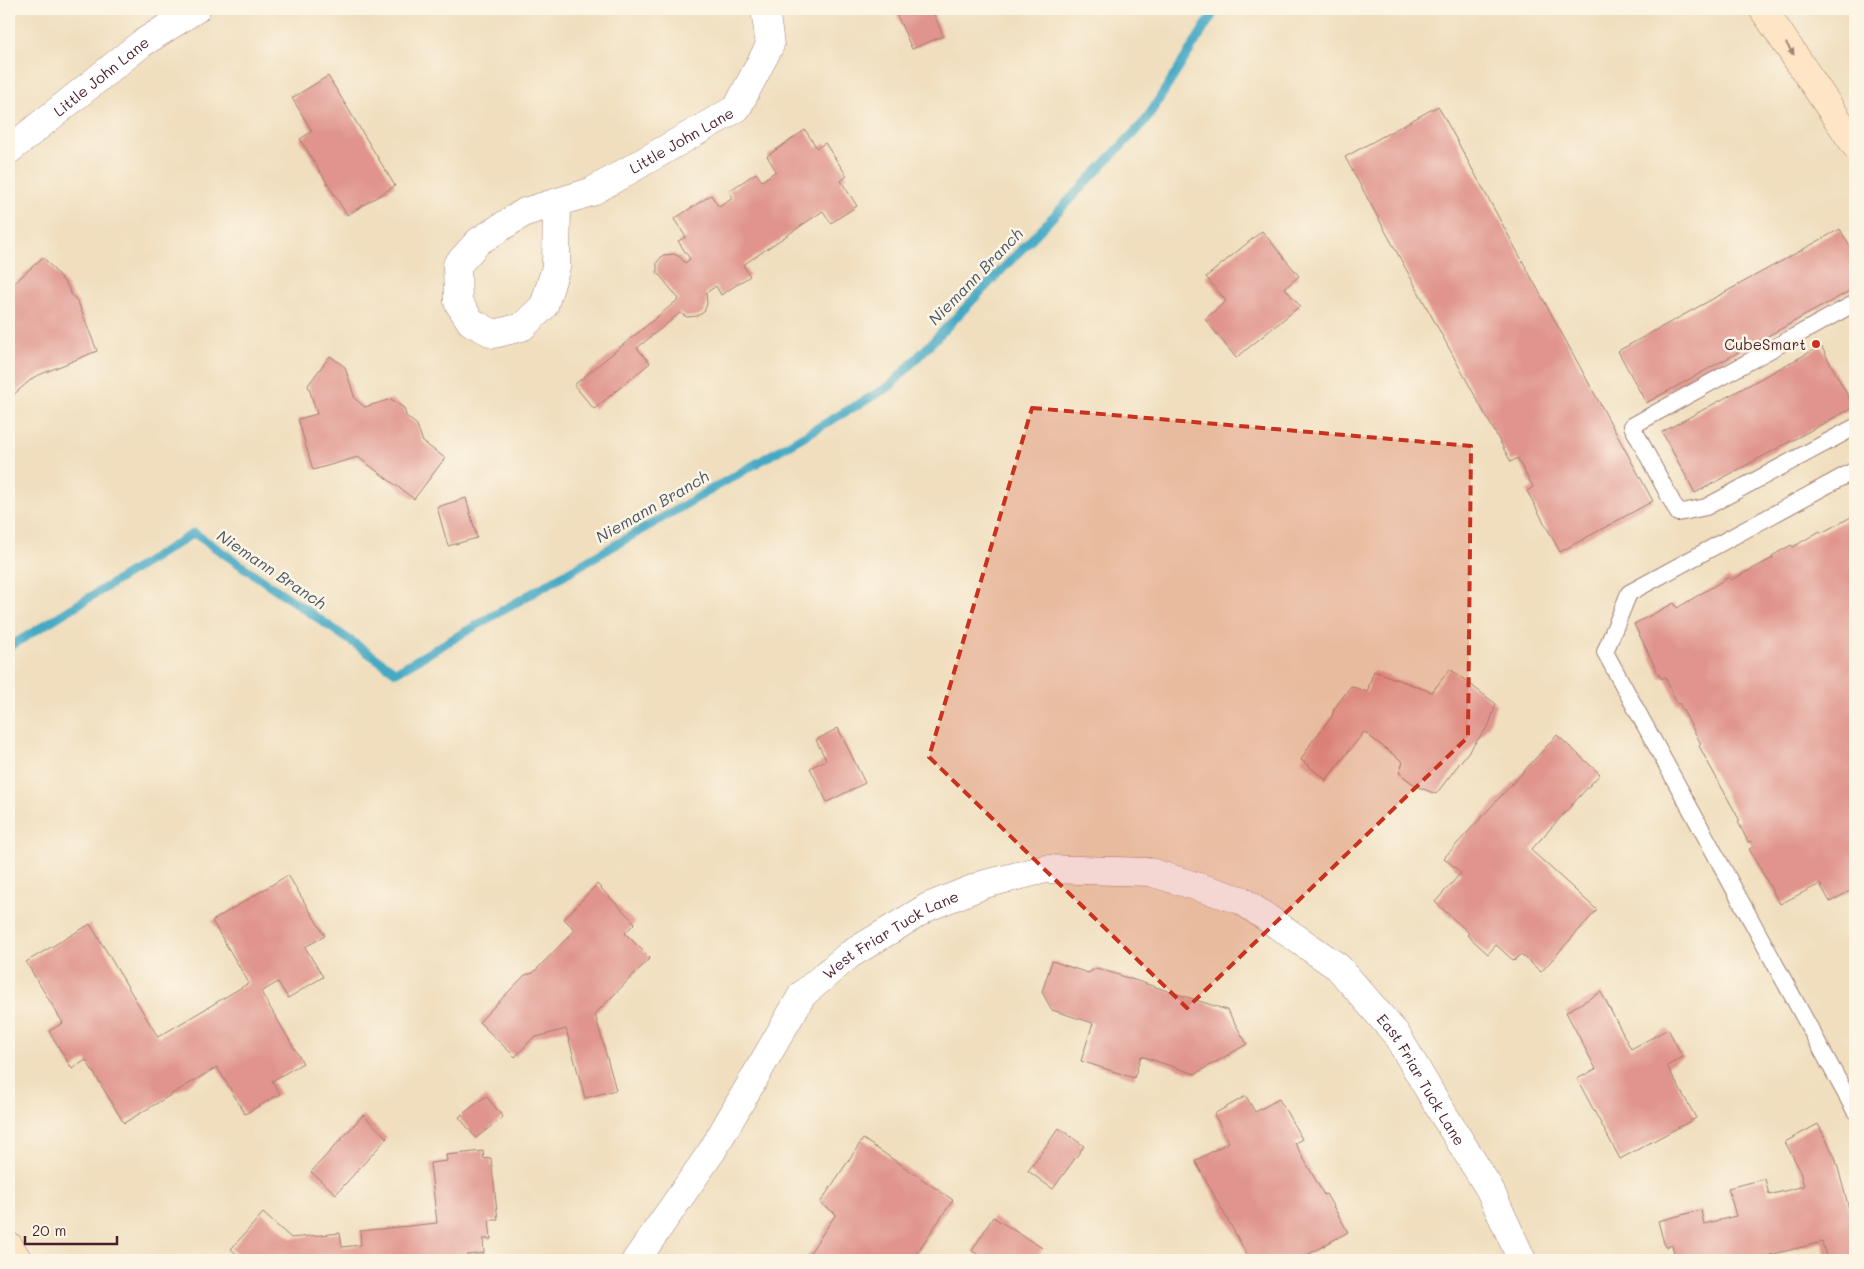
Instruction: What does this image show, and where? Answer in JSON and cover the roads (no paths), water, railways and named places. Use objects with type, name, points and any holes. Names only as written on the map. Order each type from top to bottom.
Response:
[{"type":"main road","points":[[1763,9],[1855,145]]},
{"type":"main road","points":[[9,1246],[18,1260]]},
{"type":"street","name":"Little John Lane","points":[[9,150],[142,44],[196,9]]},
{"type":"street","name":"Little John Lane","points":[[557,202],[556,267],[544,306],[522,327],[494,334],[470,322],[458,302],[456,265],[479,241],[525,212],[557,202],[591,192],[736,108],[770,45],[765,9]]},
{"type":"street","name":"West Friar Tuck Lane","points":[[636,1260],[712,1151],[802,995],[849,955],[928,907],[985,884],[1046,869],[1150,872],[1241,900],[1283,929]]},
{"type":"street","name":"East Friar Tuck Lane","points":[[1283,929],[1338,967],[1396,1034],[1440,1109],[1490,1188],[1522,1260]]},
{"type":"lane","points":[[1855,303],[1632,426],[1678,513],[1706,507],[1855,427]]},
{"type":"lane","points":[[1855,470],[1629,593],[1605,652],[1855,1111]]},
{"type":"waterway","name":"Niemann Branch","points":[[9,647],[194,533],[396,672],[890,386],[1146,120],[1216,9]]},
{"type":"place","name":"CubeSmart","points":[[1816,344]]}]
